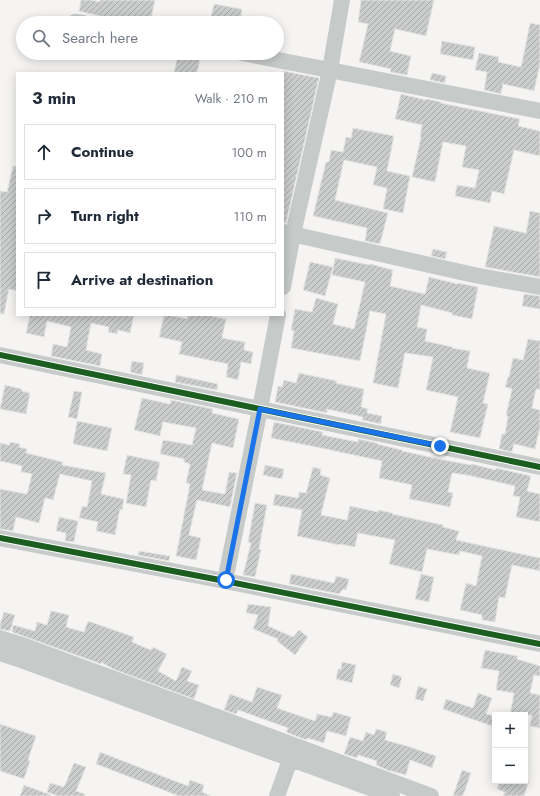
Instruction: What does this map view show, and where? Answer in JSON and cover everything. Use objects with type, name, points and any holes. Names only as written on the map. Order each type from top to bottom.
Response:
[{"type":"street","points":[[284,276],[288,233],[330,70],[342,0]]},
{"type":"street","points":[[278,60],[540,111]]},
{"type":"street","points":[[288,233],[474,275],[540,287]]},
{"type":"street","points":[[226,580],[278,316]]},
{"type":"street","points":[[0,355],[540,467]]},
{"type":"street","points":[[0,538],[226,580],[540,644]]},
{"type":"street","points":[[0,638],[22,645],[293,752],[392,796]]},
{"type":"street","points":[[0,653],[293,752],[432,796]]},
{"type":"street","points":[[277,796],[293,752]]},
{"type":"building","points":[[81,0],[100,2],[100,0],[155,0],[152,16],[100,16],[79,11]]},
{"type":"building","points":[[361,0],[434,0],[426,36],[395,29],[390,51],[411,56],[407,75],[390,72],[391,69],[359,62],[368,24],[358,22]]},
{"type":"building","points":[[214,4],[242,9],[241,16],[211,16]]},
{"type":"building","points":[[530,23],[540,25],[540,64],[534,91],[503,84],[501,94],[484,90],[487,72],[475,70],[479,53],[499,57],[498,62],[521,67]]},
{"type":"building","points":[[442,41],[475,47],[473,60],[440,54]]},
{"type":"building","points":[[177,60],[200,60],[197,72],[174,72]]},
{"type":"building","points":[[283,72],[319,78],[286,223],[284,223]]},
{"type":"building","points":[[432,73],[446,76],[445,83],[430,80]]},
{"type":"building","points":[[401,94],[520,119],[518,126],[540,131],[540,156],[514,150],[504,194],[492,191],[490,203],[455,196],[457,185],[475,188],[479,170],[462,167],[466,146],[443,142],[435,182],[412,177],[421,137],[422,125],[395,119]]},
{"type":"building","points":[[353,128],[394,136],[387,171],[410,176],[403,213],[383,209],[387,188],[373,185],[377,167],[344,160],[335,200],[388,213],[380,244],[365,241],[367,228],[313,216],[326,162],[329,162],[331,150],[343,152],[346,137],[351,138]]},
{"type":"building","points":[[13,166],[16,166],[16,291],[9,289],[4,314],[0,314],[0,191],[7,192]]},
{"type":"building","points":[[530,211],[540,213],[540,277],[485,267],[494,226],[526,233]]},
{"type":"building","points":[[433,249],[447,252],[445,259],[431,256]]},
{"type":"building","points":[[335,258],[370,264],[393,270],[390,286],[425,294],[429,277],[478,287],[472,319],[452,315],[452,313],[421,305],[417,327],[427,329],[425,341],[470,351],[467,368],[490,373],[483,403],[488,404],[480,438],[450,432],[458,397],[426,390],[433,357],[405,353],[398,388],[373,383],[386,314],[370,311],[360,361],[291,348],[294,331],[291,330],[295,309],[312,312],[316,298],[338,304],[333,324],[354,329],[365,282],[332,275]]},
{"type":"building","points":[[310,262],[333,267],[325,296],[303,290]]},
{"type":"building","points":[[524,294],[540,296],[540,309],[522,306]]},
{"type":"building","points":[[30,316],[134,316],[130,333],[118,330],[117,334],[108,332],[109,327],[91,323],[86,350],[102,354],[100,366],[51,356],[53,344],[67,347],[71,327],[47,321],[44,337],[26,333]]},
{"type":"building","points":[[164,316],[174,316],[187,319],[188,316],[212,316],[226,319],[222,338],[245,342],[244,350],[253,352],[251,364],[241,362],[238,380],[226,377],[228,364],[179,354],[182,342],[159,337]]},
{"type":"building","points":[[528,339],[540,341],[540,390],[536,389],[532,408],[540,410],[540,427],[535,449],[514,444],[512,452],[499,449],[502,434],[505,434],[508,416],[506,415],[512,389],[505,387],[513,358],[523,360]]},
{"type":"building","points":[[132,361],[144,363],[142,375],[130,372]]},
{"type":"building","points":[[299,373],[337,381],[336,383],[364,389],[361,407],[368,409],[367,413],[382,416],[381,424],[362,420],[363,417],[327,409],[327,413],[275,402],[278,386],[282,387],[284,380],[296,383]]},
{"type":"building","points":[[176,375],[218,384],[217,390],[175,382]]},
{"type":"building","points":[[5,385],[22,389],[22,391],[30,393],[26,414],[0,409]]},
{"type":"building","points":[[74,391],[82,392],[77,419],[68,417]]},
{"type":"building","points":[[142,398],[170,404],[171,400],[213,409],[212,413],[239,419],[233,448],[212,443],[202,490],[225,494],[229,472],[237,473],[230,507],[197,500],[189,535],[201,538],[196,560],[176,556],[190,484],[186,483],[190,464],[184,462],[184,459],[160,454],[163,440],[192,445],[196,428],[163,422],[160,436],[134,430]]},
{"type":"building","points":[[77,421],[112,428],[107,451],[73,444]]},
{"type":"building","points":[[274,422],[323,432],[322,435],[358,442],[358,439],[402,451],[444,460],[472,464],[496,470],[496,468],[531,476],[527,491],[540,494],[540,522],[516,517],[520,497],[513,496],[515,486],[452,473],[448,492],[453,493],[450,507],[409,499],[412,485],[379,478],[382,461],[271,438]]},
{"type":"building","points":[[10,442],[20,444],[19,447],[27,449],[26,453],[63,462],[62,465],[106,473],[101,494],[124,499],[122,510],[120,509],[115,535],[96,531],[98,522],[79,518],[82,506],[87,507],[92,481],[60,474],[53,500],[45,498],[39,523],[16,517],[13,531],[0,529],[0,489],[27,494],[32,474],[21,472],[22,466],[0,461],[0,443],[10,445]]},
{"type":"building","points":[[127,455],[160,462],[156,481],[151,480],[146,507],[126,503],[131,475],[123,474]]},
{"type":"building","points":[[265,465],[284,469],[282,479],[263,475]]},
{"type":"building","points":[[313,467],[321,469],[320,475],[330,478],[321,515],[347,520],[350,506],[378,512],[378,510],[393,513],[392,514],[443,525],[443,527],[459,531],[456,540],[540,558],[540,571],[512,565],[505,598],[499,597],[495,622],[482,620],[482,615],[460,610],[466,583],[476,586],[482,556],[460,551],[459,555],[427,549],[422,572],[389,564],[395,540],[358,533],[355,547],[297,536],[302,510],[273,505],[275,494],[298,498],[299,492],[306,493]]},
{"type":"building","points":[[255,503],[267,505],[259,549],[261,550],[255,577],[243,575],[251,543],[248,542]]},
{"type":"building","points":[[59,517],[78,521],[74,542],[65,541],[66,533],[56,531]]},
{"type":"building","points":[[139,551],[170,556],[169,561],[138,555]]},
{"type":"building","points":[[291,574],[334,583],[336,576],[349,579],[346,590],[343,589],[339,594],[289,584]]},
{"type":"building","points":[[421,574],[434,577],[429,602],[415,599]]},
{"type":"building","points":[[248,604],[271,607],[268,626],[293,637],[299,630],[308,637],[295,655],[277,641],[278,639],[253,629],[258,615],[246,613]]},
{"type":"building","points":[[51,611],[69,615],[66,627],[84,632],[88,621],[134,637],[132,642],[151,650],[153,647],[167,654],[158,671],[176,681],[182,667],[192,671],[187,681],[199,685],[194,699],[113,669],[101,662],[101,664],[12,632],[13,625],[35,631],[37,622],[47,625]]},
{"type":"building","points":[[4,612],[15,615],[10,631],[0,629]]},
{"type":"building","points":[[485,650],[518,656],[517,659],[540,666],[540,676],[534,675],[530,693],[540,695],[540,728],[530,726],[532,715],[528,715],[528,712],[511,712],[514,693],[496,690],[499,671],[481,668]]},
{"type":"building","points":[[342,662],[356,665],[352,683],[336,679],[338,669],[341,669]]},
{"type":"building","points":[[393,674],[402,677],[399,688],[390,685]]},
{"type":"building","points":[[418,686],[427,689],[423,701],[415,699]]},
{"type":"building","points":[[257,687],[282,695],[277,708],[315,721],[317,714],[332,717],[333,712],[351,717],[346,736],[327,731],[324,743],[307,738],[306,740],[286,732],[288,728],[238,710],[236,714],[224,710],[230,694],[252,702]]},
{"type":"building","points":[[478,693],[492,698],[486,714],[492,715],[492,726],[443,709],[446,699],[473,708]]},
{"type":"building","points":[[0,724],[36,736],[28,760],[30,761],[24,779],[0,771]]},
{"type":"building","points":[[376,729],[387,732],[385,740],[436,756],[432,768],[410,760],[406,775],[387,770],[376,765],[377,761],[358,755],[357,758],[344,754],[350,737],[363,741],[366,732],[374,735]]},
{"type":"building","points":[[100,752],[188,786],[190,780],[204,785],[202,792],[211,796],[179,796],[96,764]]},
{"type":"building","points":[[74,763],[86,767],[76,791],[85,794],[85,796],[58,796],[47,792],[50,783],[64,787]]},
{"type":"building","points":[[462,770],[471,773],[463,796],[453,796]]},
{"type":"building","points":[[499,784],[528,784],[524,796],[503,796],[505,792],[497,789]]},
{"type":"building","points":[[24,785],[51,795],[51,796],[20,796]]},
{"type":"cycle path","points":[[0,355],[540,467]]},
{"type":"cycle path","points":[[0,538],[540,644]]},
{"type":"route","points":[[226,580],[260,409],[440,446]]}]
